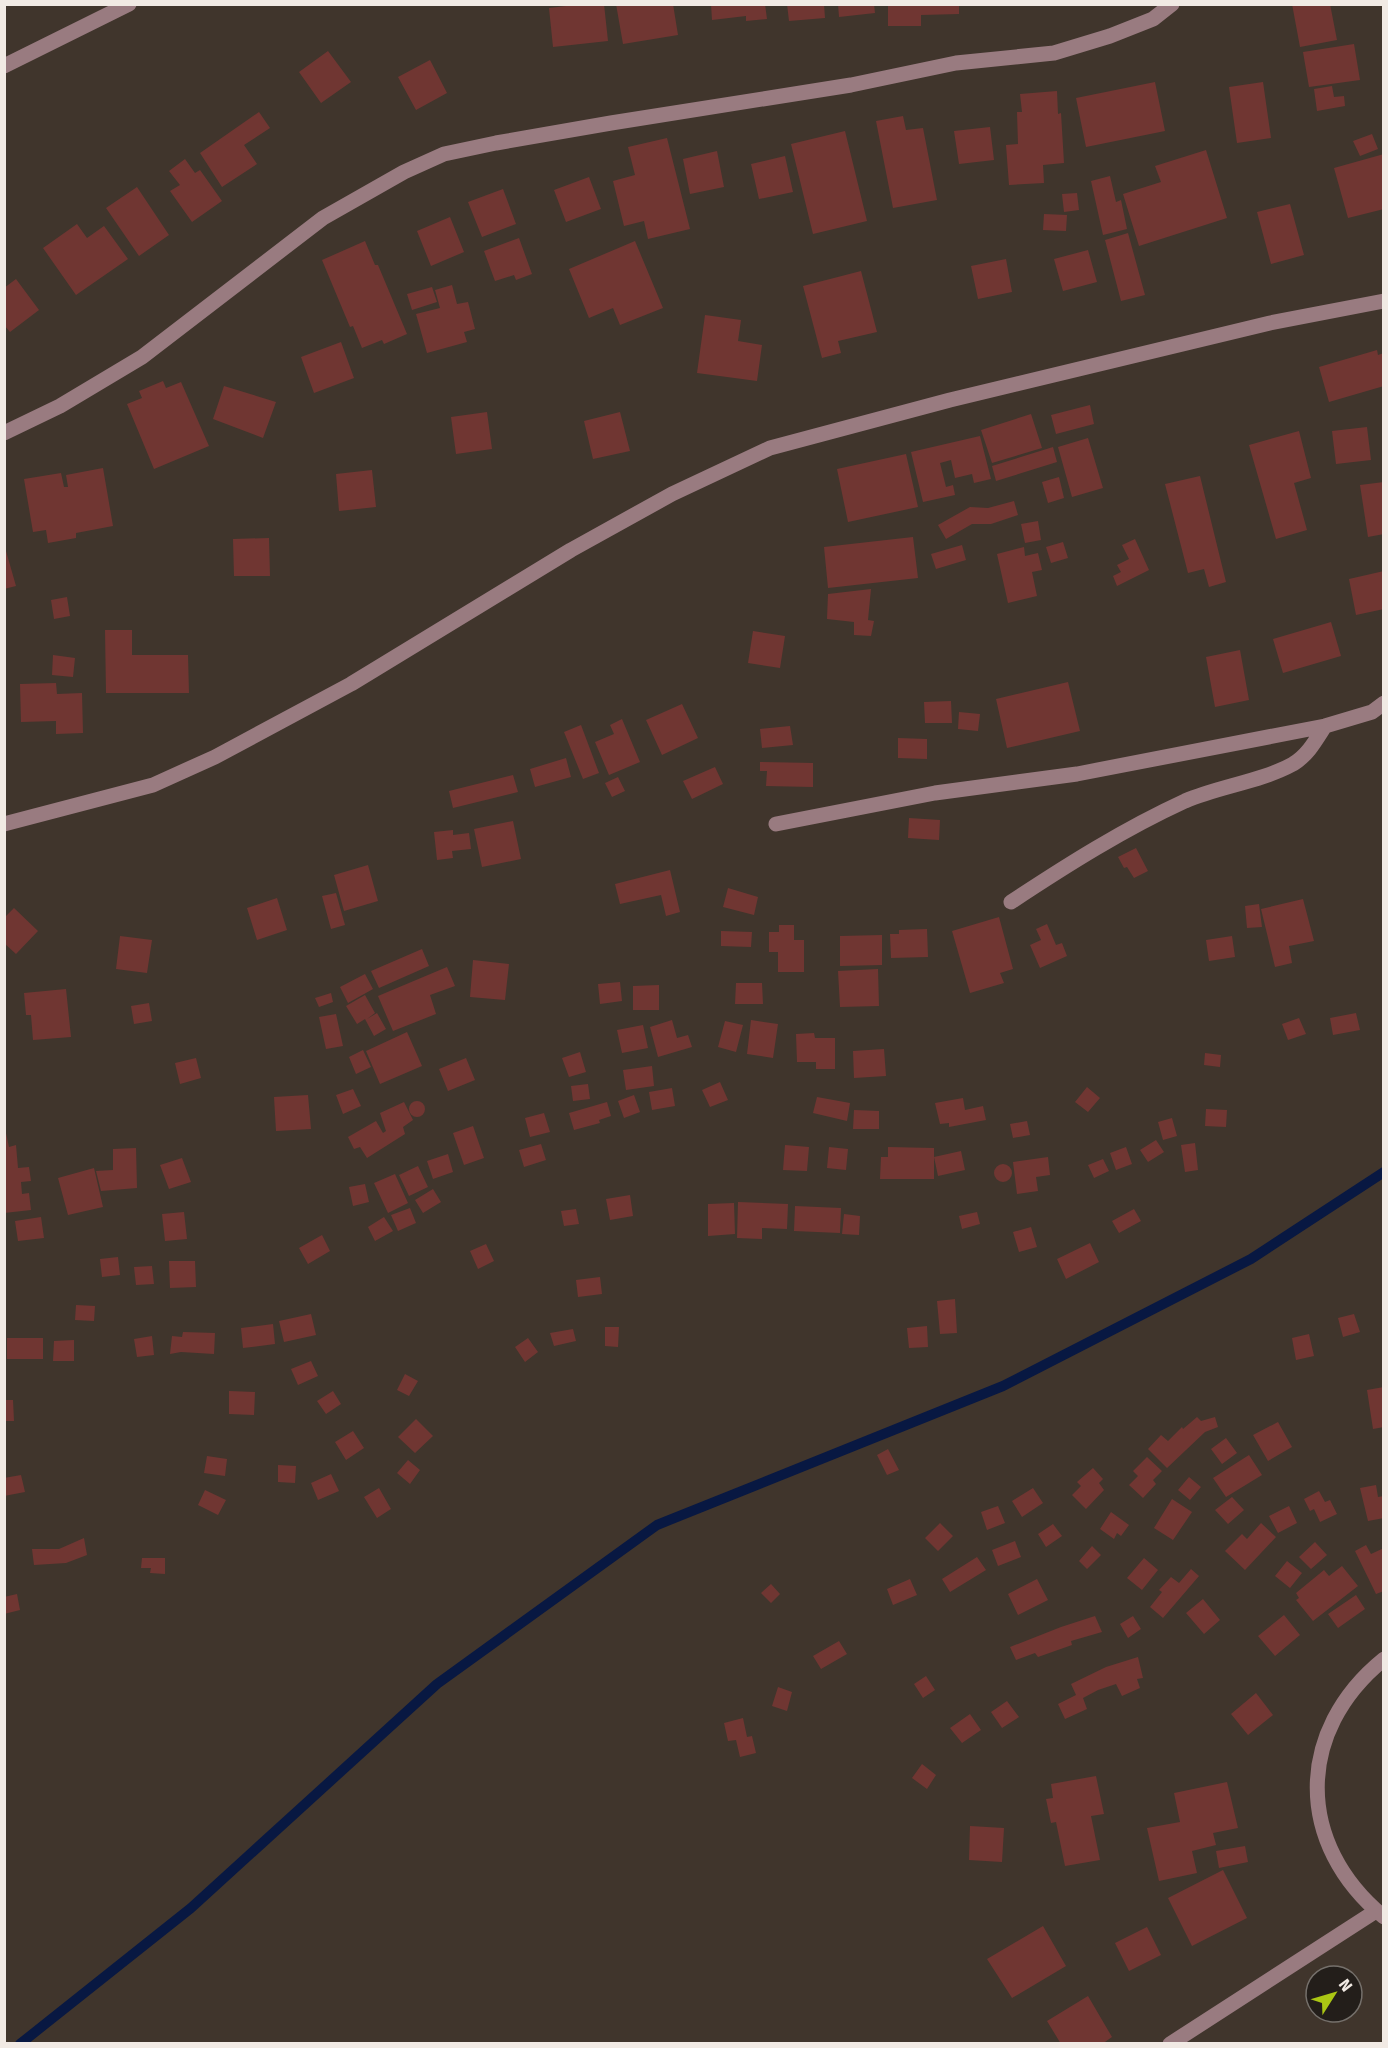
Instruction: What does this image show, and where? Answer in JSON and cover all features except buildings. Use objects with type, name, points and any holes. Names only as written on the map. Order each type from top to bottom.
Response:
[{"type":"street","points":[[4,66],[129,4]]},
{"type":"street","points":[[4,433],[60,406],[142,357],[323,218],[404,172],[444,154],[611,123],[851,85],[956,63],[1054,53],[1110,36],[1153,19],[1172,4]]},
{"type":"street","points":[[4,824],[153,785],[215,757],[351,684],[572,550],[672,495],[770,448],[950,400],[1270,322],[1383,301]]},
{"type":"street","points":[[776,824],[935,793],[1077,774],[1325,726],[1372,712],[1383,703]]},
{"type":"street","points":[[1011,902],[1071,862],[1186,801],[1211,790],[1263,776],[1293,764],[1308,752],[1325,726]]},
{"type":"street","points":[[1170,2043],[1380,1914],[1348,1879],[1330,1850],[1322,1824],[1316,1782],[1318,1761],[1330,1724],[1355,1685],[1383,1659]]},
{"type":"waterway","points":[[20,2044],[191,1908],[437,1684],[657,1525],[1003,1386],[1251,1259],[1384,1172]]}]
